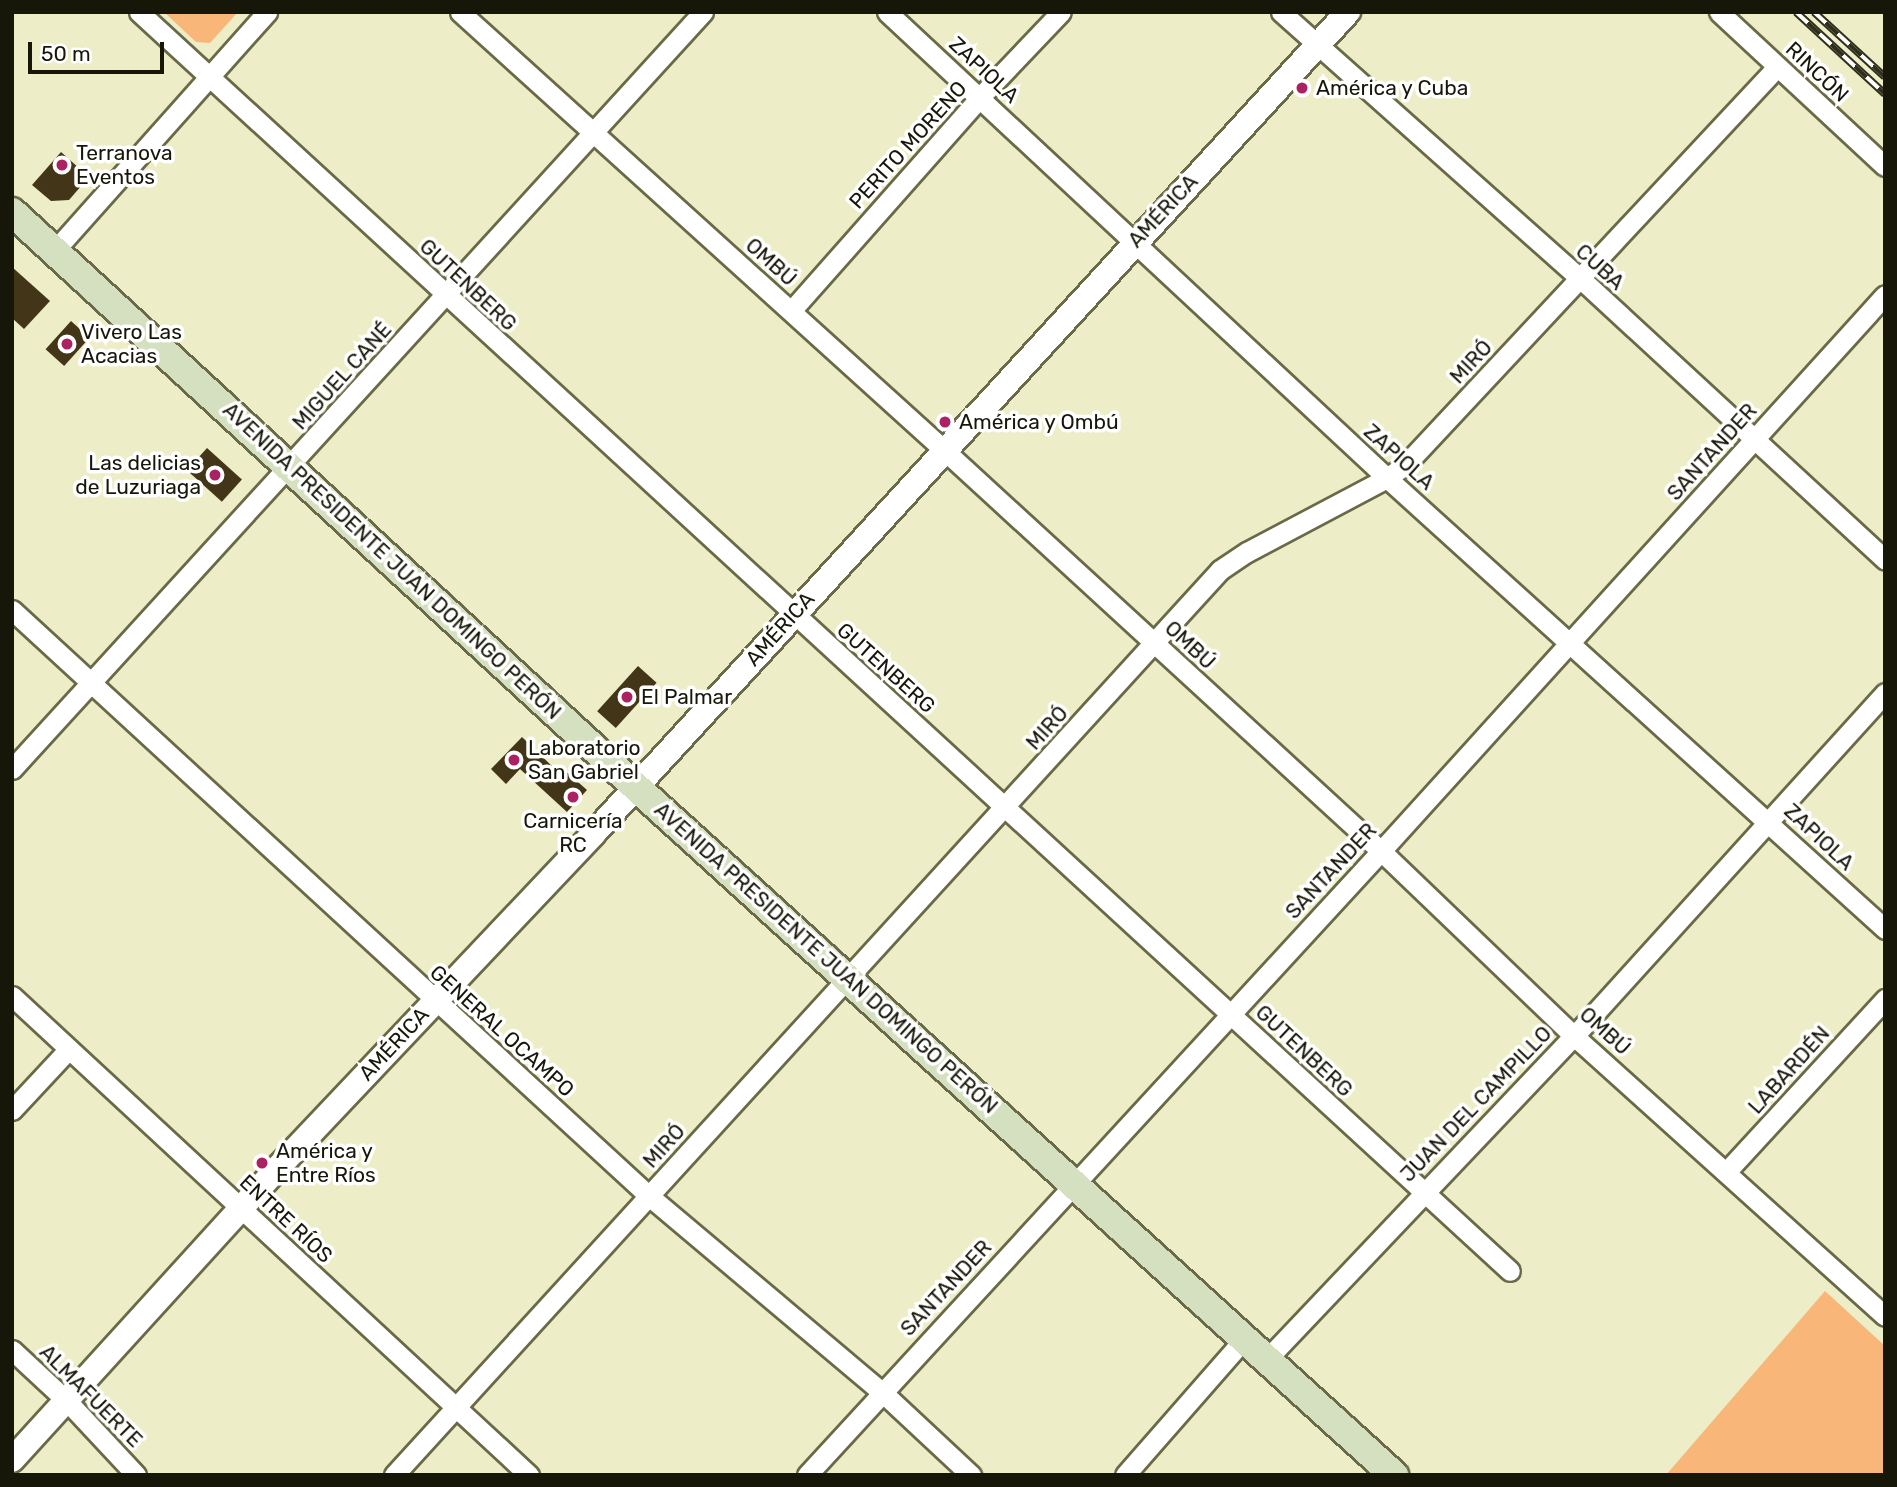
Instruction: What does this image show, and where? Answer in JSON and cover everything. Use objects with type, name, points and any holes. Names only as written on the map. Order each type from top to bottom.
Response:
[{"type":"main road","name":"AVENIDA PRESIDENTE JUAN DOMINGO PERÓN","points":[[12,212],[636,787],[1394,1475]]},
{"type":"street","name":"GUTENBERG","points":[[139,12],[1510,1271]]},
{"type":"street","points":[[55,250],[267,12]]},
{"type":"street","name":"OMBÚ","points":[[460,12],[944,450],[1381,851],[1574,1036],[1883,1310]]},
{"type":"street","name":"MIGUEL CANÉ","points":[[12,769],[704,12]]},
{"type":"street","name":"ZAPIOLA","points":[[887,12],[1387,478],[1885,929]]},
{"type":"street","name":"PERITO MORENO","points":[[791,311],[980,97],[1061,12]]},
{"type":"street","name":"CUBA","points":[[1281,12],[1581,279],[1885,560]]},
{"type":"street","name":"AMÉRICA","points":[[12,1461],[241,1208],[636,787],[1348,12]]},
{"type":"street","name":"RINCÓN","points":[[1719,12],[1885,166]]},
{"type":"street","name":"MIRÓ","points":[[394,1475],[1154,643],[1232,562],[1387,478],[1406,464],[1777,67]]},
{"type":"street","name":"SANTANDER","points":[[807,1475],[1229,1013],[1381,851],[1885,295]]},
{"type":"street","name":"GENERAL OCAMPO","points":[[12,610],[649,1196],[882,1392],[971,1475]]},
{"type":"street","name":"JUAN DEL CAMPILLO","points":[[1267,1359],[1422,1192],[1574,1036],[1885,693]]},
{"type":"street","name":"ENTRE RÍOS","points":[[12,996],[528,1475]]},
{"type":"street","name":"LABARDÉN","points":[[1727,1171],[1885,999]]},
{"type":"street","points":[[12,1110],[68,1050]]},
{"type":"street","points":[[1125,1475],[1244,1339]]},
{"type":"street","name":"ALMAFUERTE","points":[[12,1350],[68,1402],[136,1475]]},
{"type":"shaded area","points":[[164,12],[238,12],[210,43],[196,42]]},
{"type":"shaded area","points":[[1825,1291],[1885,1346],[1885,1475],[1666,1475]]},
{"type":"building","name":"Terranova Eventos","points":[[61,152],[89,177],[69,200],[51,201],[32,185]]},
{"type":"building","points":[[12,267],[50,301],[24,329],[12,318]]},
{"type":"building","name":"Vivero Las Acacias","points":[[71,321],[90,338],[64,366],[46,349]]},
{"type":"building","name":"Las delicias de Luzuriaga","points":[[207,448],[242,479],[222,502],[187,470]]},
{"type":"building","name":"El Palmar","points":[[638,666],[657,683],[616,728],[597,711]]},
{"type":"building","points":[[522,737],[556,770],[560,766],[587,790],[567,812],[520,769],[506,784],[491,769]]},
{"type":"railway","points":[[1796,12],[1885,94]]},
{"type":"railway","points":[[1814,12],[1885,77]]},
{"type":"place","name":"América y Cuba","points":[[1302,88]]},
{"type":"place","name":"Terranova Eventos","points":[[62,165]]},
{"type":"place","name":"Vivero Las Acacias","points":[[67,344]]},
{"type":"place","name":"América y Ombú","points":[[945,422]]},
{"type":"place","name":"Las delicias de Luzuriaga","points":[[215,475]]},
{"type":"place","name":"El Palmar","points":[[627,697]]},
{"type":"place","name":"Laboratorio San Gabriel","points":[[514,760]]},
{"type":"place","name":"Carnicería RC","points":[[573,797]]},
{"type":"place","name":"América y Entre Ríos","points":[[262,1163]]}]
